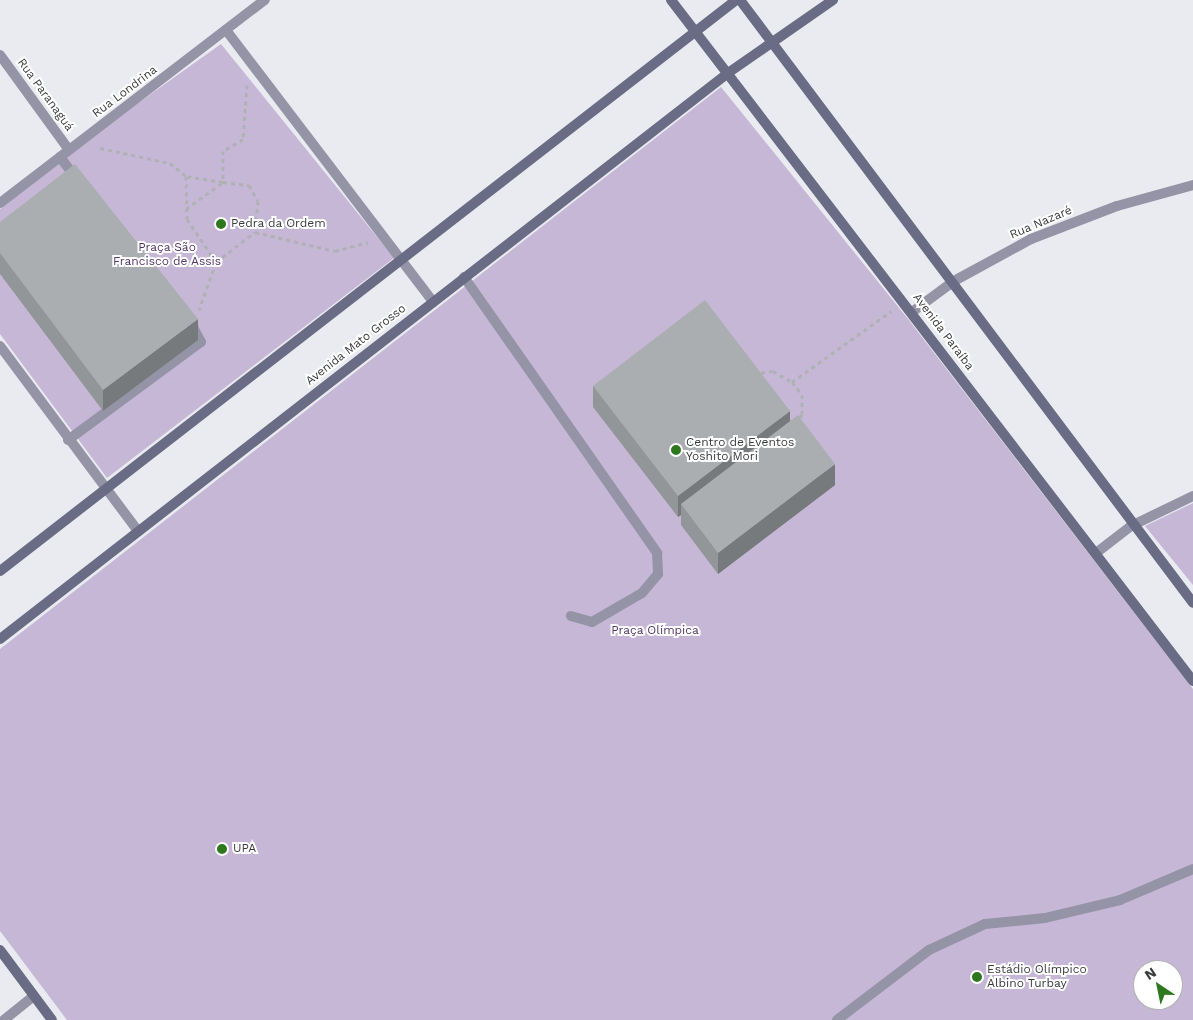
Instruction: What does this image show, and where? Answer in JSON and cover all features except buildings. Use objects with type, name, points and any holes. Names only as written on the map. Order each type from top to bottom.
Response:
[{"type":"main road","name":"Avenida Paraíba","points":[[671,0],[904,301],[1193,681]]},
{"type":"main road","points":[[0,571],[736,0]]},
{"type":"main road","points":[[740,0],[954,281],[1131,526],[1193,603]]},
{"type":"main road","name":"Avenida Mato Grosso","points":[[0,639],[137,530],[728,73],[771,41],[833,0]]},
{"type":"main road","points":[[0,950],[52,1020]]},
{"type":"street","name":"Rua Londrina","points":[[0,203],[265,0]]},
{"type":"street","points":[[226,30],[256,65],[386,236],[433,302]]},
{"type":"street","name":"Rua Paranaguá","points":[[0,55],[73,147]]},
{"type":"street","points":[[60,157],[83,187]]},
{"type":"street","name":"Rua Nazaré","points":[[912,312],[954,281],[1031,239],[1117,206],[1193,185]]},
{"type":"street","points":[[464,277],[658,553],[658,574],[642,593],[592,622],[571,616]]},
{"type":"street","points":[[68,440],[201,342],[196,330],[184,315]]},
{"type":"street","points":[[0,346],[68,440],[137,530]]},
{"type":"street","points":[[1096,553],[1131,526],[1193,496]]},
{"type":"street","points":[[837,1020],[928,950],[985,924],[1045,918],[1120,900],[1193,869]]},
{"type":"street","points":[[1,1020],[34,996]]},
{"type":"path","points":[[223,182],[223,151],[243,139],[243,94],[256,65]]},
{"type":"path","points":[[73,147],[170,162],[186,176],[249,185],[258,200],[255,232],[216,262],[204,288],[196,330]]},
{"type":"path","points":[[186,176],[185,209],[187,219],[216,262]]},
{"type":"path","points":[[185,209],[223,182]]},
{"type":"path","points":[[255,232],[335,252],[386,236]]},
{"type":"path","points":[[792,382],[904,301]]},
{"type":"path","points":[[773,371],[792,382],[803,405],[794,427],[753,374],[773,371]]},
{"type":"green space","name":"Praça São Francisco de Assis","points":[[221,44],[394,258],[107,478],[0,334],[0,209],[82,143]]},
{"type":"green space","name":"Praça Olímpica","points":[[721,87],[908,319],[1193,689],[1193,1020],[67,1020],[0,931],[0,649]]},
{"type":"green space","points":[[1193,503],[1193,585],[1145,526]]},
{"type":"place","name":"Pedra da Ordem","points":[[221,224]]},
{"type":"place","name":"Centro de Eventos Yoshito Mori","points":[[676,450]]},
{"type":"place","name":"UPA","points":[[222,849]]},
{"type":"place","name":"Estádio Olímpico Albino Turbay","points":[[977,977]]}]
